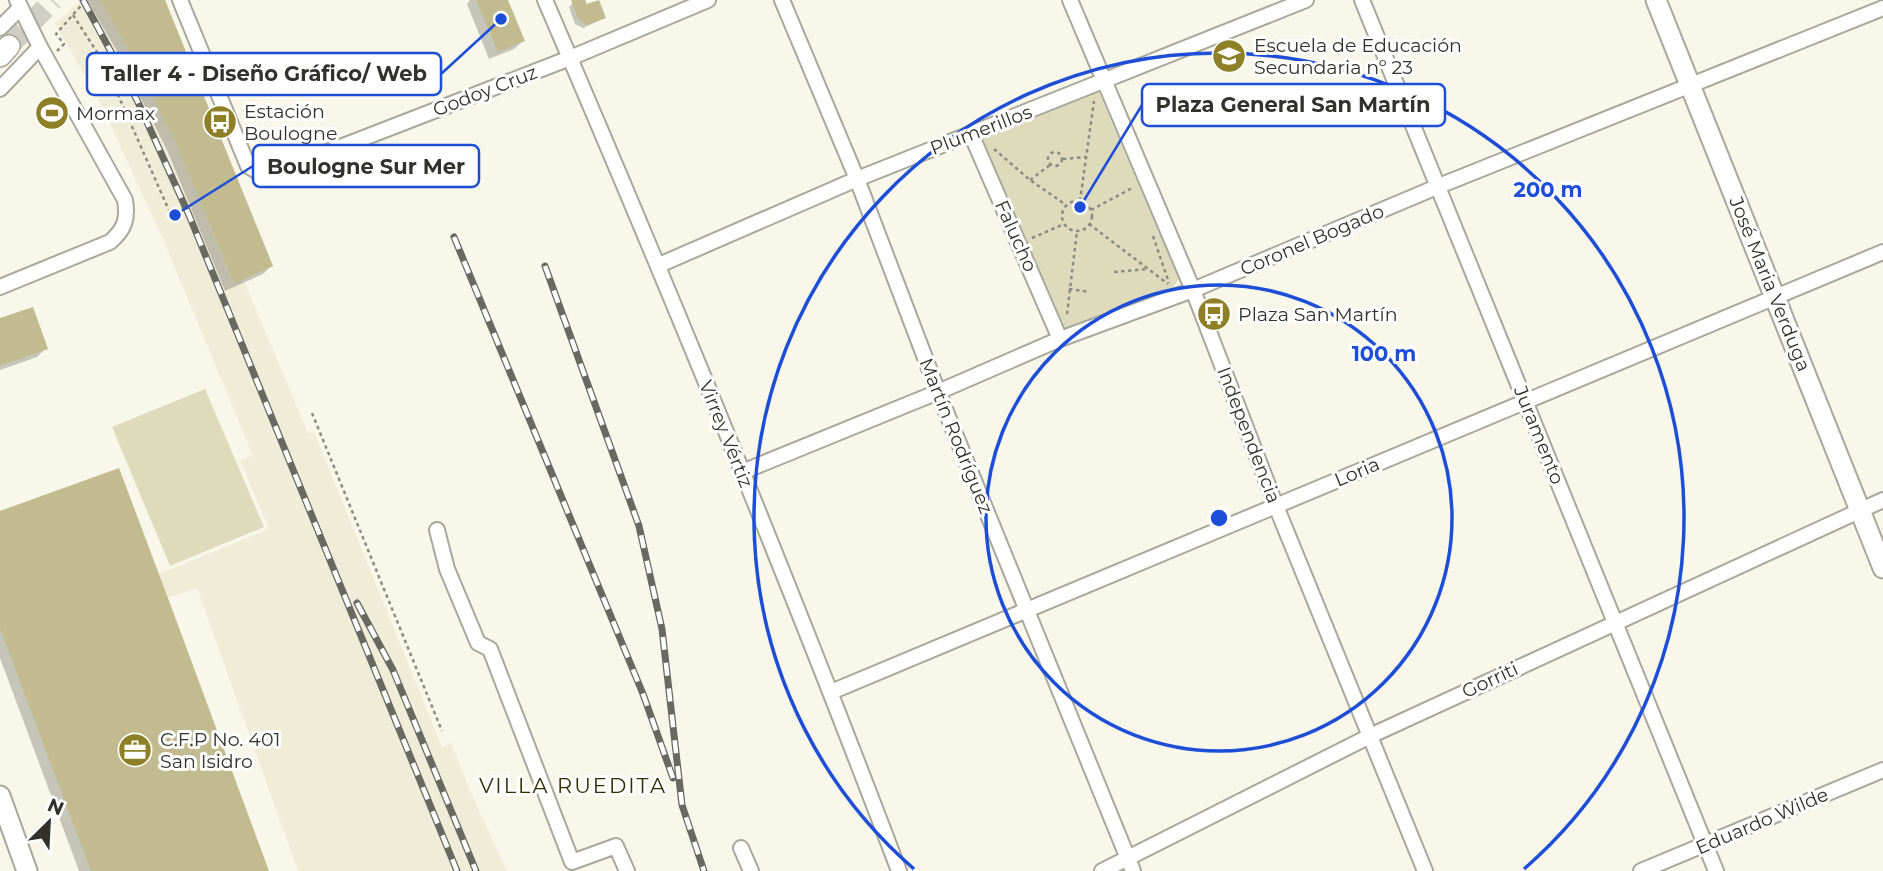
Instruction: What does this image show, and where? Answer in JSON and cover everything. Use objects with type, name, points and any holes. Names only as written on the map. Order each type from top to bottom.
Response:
[{"type":"street","name":"Godoy Cruz","points":[[180,0],[248,166],[260,173],[271,174],[570,58],[708,0]]},
{"type":"street","name":"Virrey Vértiz","points":[[545,0],[659,265],[831,692],[899,871]]},
{"type":"street","name":"Martín Rodríguez","points":[[782,0],[857,179],[938,392],[1131,865]]},
{"type":"street","name":"Independencia","points":[[1070,0],[1100,88],[1193,290],[1276,506],[1426,871]]},
{"type":"street","name":"Plumerillos","points":[[659,265],[857,179],[971,134],[1100,88],[1306,0]]},
{"type":"street","name":"Juramento","points":[[1362,0],[1716,871]]},
{"type":"street","name":"José Maria Verduga","points":[[1656,0],[1883,568]]},
{"type":"street","points":[[3,43],[18,4]]},
{"type":"street","points":[[0,287],[110,242],[120,234],[126,223],[127,212],[125,200],[18,4]]},
{"type":"street","name":"Coronel Bogado","points":[[742,472],[1060,339],[1193,290],[1439,186],[1883,8]]},
{"type":"street","points":[[0,89],[40,47]]},
{"type":"street","name":"Falucho","points":[[971,134],[1060,339]]},
{"type":"street","name":"Loria","points":[[831,692],[1883,252]]},
{"type":"street","name":"Gorriti","points":[[1102,871],[1131,865],[1370,736],[1883,500]]},
{"type":"street","points":[[437,530],[447,569],[478,643],[490,649],[572,862],[616,846],[627,871]]},
{"type":"street","name":"Eduardo Wilde","points":[[1641,871],[1883,770]]},
{"type":"street","points":[[0,796],[27,871]]},
{"type":"street","points":[[741,848],[751,871]]},
{"type":"path","points":[[48,61],[64,44],[56,34],[86,0]]},
{"type":"path","points":[[73,15],[104,63],[170,215]]},
{"type":"path","points":[[1080,201],[1100,88]]},
{"type":"path","points":[[985,142],[1030,180],[1066,205]]},
{"type":"path","points":[[1051,165],[1048,158],[1052,153],[1059,153],[1063,159]]},
{"type":"path","points":[[1030,180],[1051,165],[1057,166],[1063,159],[1086,157]]},
{"type":"path","points":[[1091,210],[1135,187]]},
{"type":"path","points":[[1089,224],[1077,231],[1072,230],[1064,224],[1062,214],[1070,202],[1080,201],[1091,210]]},
{"type":"path","points":[[1089,224],[1091,210]]},
{"type":"path","points":[[1028,239],[1064,224]]},
{"type":"path","points":[[1089,224],[1171,286],[1175,297]]},
{"type":"path","points":[[1066,322],[1077,231]]},
{"type":"path","points":[[1114,272],[1148,269]]},
{"type":"path","points":[[1069,289],[1089,292]]},
{"type":"path","points":[[312,413],[442,730]]},
{"type":"shaded area","points":[[81,0],[100,0],[175,141],[233,284],[243,279],[308,433],[314,432],[442,747],[451,743],[507,871],[298,871],[197,588],[168,598],[159,574],[269,529],[240,460],[253,456],[163,239],[99,100],[55,24]]},
{"type":"shaded area","points":[[1098,90],[1179,279],[1171,290],[1065,328],[981,136]]},
{"type":"shaded area","points":[[205,389],[264,527],[170,566],[112,427]]},
{"type":"building","points":[[100,0],[165,0],[273,266],[234,284],[175,141]]},
{"type":"building","points":[[476,0],[508,0],[525,41],[498,52]]},
{"type":"building","points":[[571,0],[585,0],[587,4],[599,0],[606,18],[588,25],[579,20]]},
{"type":"building","points":[[33,307],[48,349],[0,366],[0,318]]},
{"type":"building","name":"C.F.P No. 401 San Isidro","points":[[119,468],[269,871],[91,871],[0,628],[0,511]]},
{"type":"tunnel","points":[[9,46],[53,0]]},
{"type":"railway","points":[[83,0],[137,100],[189,215],[457,871]]},
{"type":"railway","points":[[454,237],[643,694],[673,778]]},
{"type":"railway","points":[[545,266],[639,526],[662,629],[682,805],[704,871]]},
{"type":"railway","points":[[357,603],[393,670],[476,871]]},
{"type":"place","name":"Taller 4 - Diseño Gráfico/ Web","points":[[501,19]]},
{"type":"place","name":"Escuela de Educación Secundaria nº 23","points":[[1229,56]]},
{"type":"place","name":"Mormax","points":[[52,113]]},
{"type":"place","name":"Estación Boulogne","points":[[220,122]]},
{"type":"place","name":"Plaza General San Martín","points":[[1080,207]]},
{"type":"place","name":"Boulogne Sur Mer","points":[[175,215]]},
{"type":"place","name":"Plaza San Martín","points":[[1214,314]]},
{"type":"place","name":"C.F.P No. 401 San Isidro","points":[[135,750]]},
{"type":"district","name":"VILLA RUEDITA","points":[[573,785]]}]
